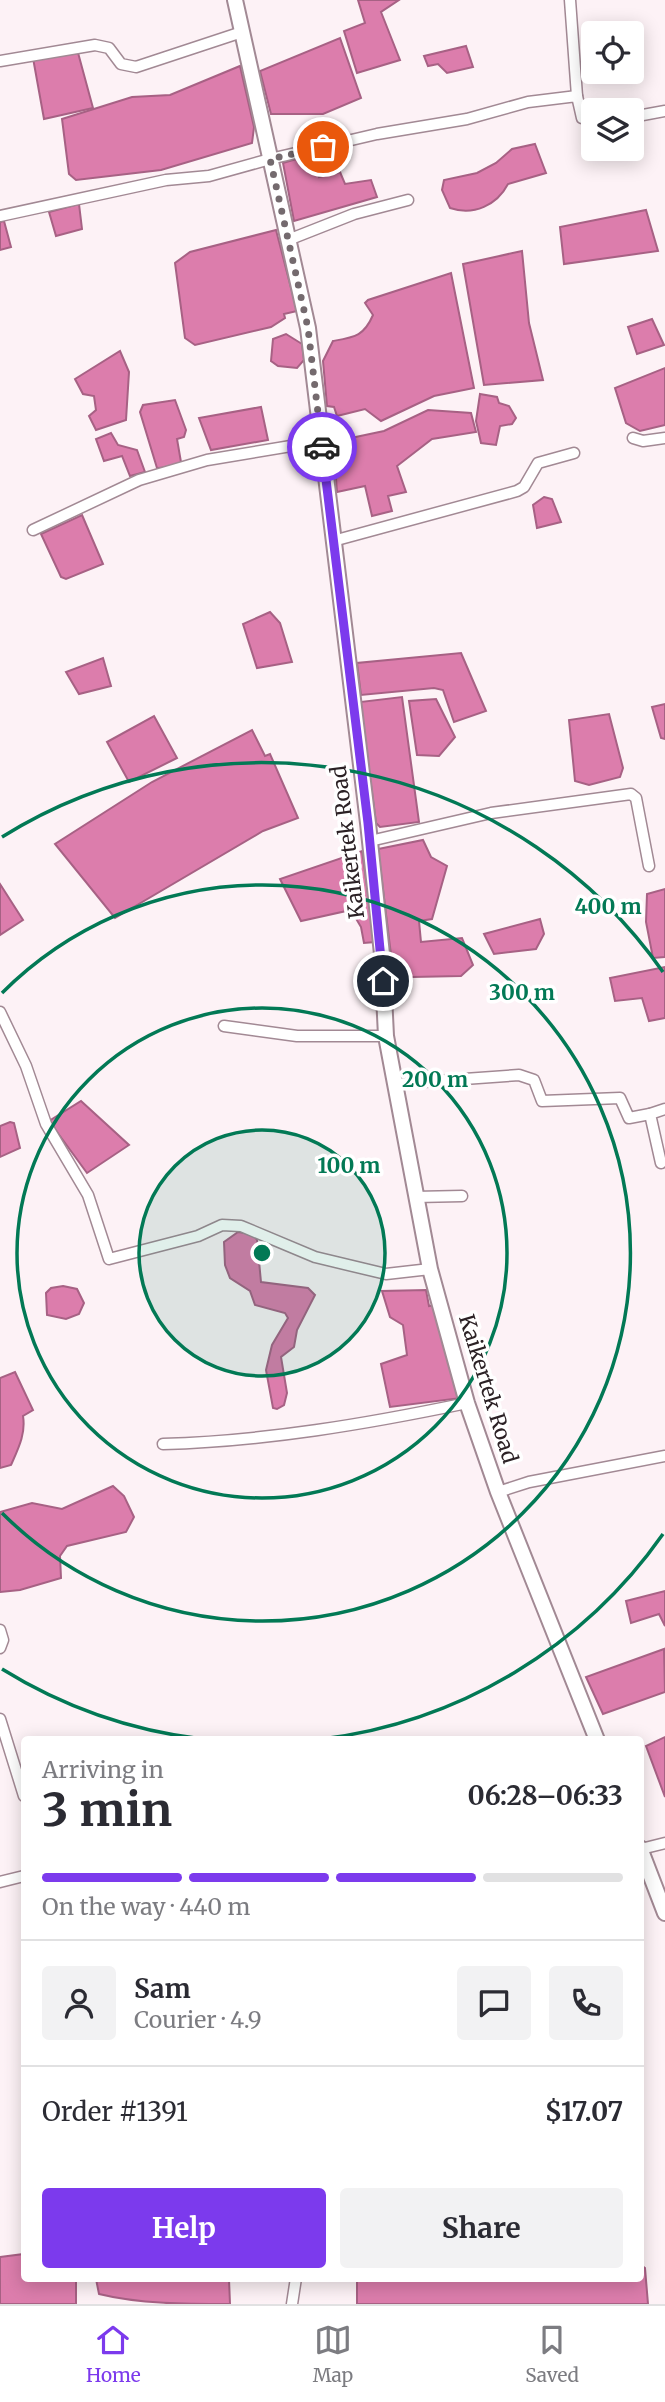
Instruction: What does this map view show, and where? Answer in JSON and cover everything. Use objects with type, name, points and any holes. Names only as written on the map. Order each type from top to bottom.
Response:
[{"type":"main road","name":"Kaikertek Road","points":[[235,0],[308,328],[370,841],[382,954],[386,1036],[415,1197],[430,1269],[467,1403],[498,1492],[595,1736]]},
{"type":"main road","points":[[644,1857],[665,1913]]},
{"type":"street","points":[[570,0],[577,96],[581,114]]},
{"type":"street","points":[[0,61],[94,44],[108,48],[121,64],[136,67],[242,32]]},
{"type":"street","points":[[0,216],[166,180],[209,176],[377,134],[467,119],[528,102],[577,96]]},
{"type":"street","points":[[644,115],[665,111]]},
{"type":"street","points":[[288,240],[354,214],[408,200]]},
{"type":"street","points":[[633,438],[665,438]]},
{"type":"street","points":[[33,530],[139,480],[207,460],[321,441]]},
{"type":"street","points":[[333,541],[517,491],[524,487],[538,463],[574,453]]},
{"type":"street","points":[[370,841],[491,813],[631,794],[636,798],[649,866]]},
{"type":"street","points":[[0,1012],[26,1066],[46,1124],[88,1195],[109,1259],[198,1236],[214,1228],[232,1226],[253,1231],[315,1257],[386,1274],[430,1269]]},
{"type":"street","points":[[224,1026],[297,1036],[386,1036]]},
{"type":"street","points":[[394,1084],[519,1075],[534,1080],[542,1101],[616,1097],[622,1100],[629,1118],[665,1109]]},
{"type":"street","points":[[650,1114],[661,1163]]},
{"type":"street","points":[[415,1197],[462,1196]]},
{"type":"street","points":[[163,1444],[208,1443],[307,1430],[330,1430],[467,1403]]},
{"type":"street","points":[[498,1492],[529,1482],[665,1456]]},
{"type":"street","points":[[0,1630],[3,1640],[0,1648]]},
{"type":"street","points":[[0,1719],[21,1786]]},
{"type":"street","points":[[644,1848],[665,1843]]},
{"type":"street","points":[[0,1882],[21,1877]]},
{"type":"street","points":[[292,2304],[295,2282]]},
{"type":"shaded area","points":[[358,0],[399,0],[381,12],[400,60],[357,73],[344,31],[365,23]]},
{"type":"shaded area","points":[[340,38],[361,98],[323,114],[271,114],[260,71]]},
{"type":"shaded area","points":[[466,46],[473,67],[447,73],[438,64],[428,66],[424,56]]},
{"type":"shaded area","points":[[77,49],[93,108],[44,119],[33,58]]},
{"type":"shaded area","points":[[240,66],[254,127],[252,143],[161,170],[76,180],[69,174],[62,119],[132,97],[170,95]]},
{"type":"shaded area","points":[[535,144],[546,173],[508,184],[498,198],[484,207],[468,211],[450,208],[442,190],[444,180],[477,173],[496,163],[512,149]]},
{"type":"shaded area","points":[[313,154],[319,177],[340,172],[345,184],[371,180],[377,197],[294,221],[283,163]]},
{"type":"shaded area","points":[[79,204],[82,229],[56,236],[49,212]]},
{"type":"shaded area","points":[[646,210],[658,251],[564,264],[560,227]]},
{"type":"shaded area","points":[[4,221],[11,247],[0,250],[0,222]]},
{"type":"shaded area","points":[[276,230],[297,311],[284,314],[285,318],[271,327],[195,345],[185,338],[175,263],[190,252]]},
{"type":"shaded area","points":[[522,251],[529,323],[543,380],[484,385],[463,264]]},
{"type":"shaded area","points":[[451,273],[474,388],[434,396],[381,421],[365,409],[337,416],[334,407],[327,406],[323,361],[333,341],[353,337],[366,327],[373,315],[365,303],[368,300]]},
{"type":"shaded area","points":[[652,319],[664,345],[637,354],[628,327]]},
{"type":"shaded area","points":[[286,334],[302,344],[304,360],[297,368],[278,366],[271,361],[273,339]]},
{"type":"shaded area","points":[[120,351],[129,372],[126,420],[96,430],[89,416],[96,410],[94,396],[83,394],[75,379]]},
{"type":"shaded area","points":[[665,368],[665,425],[640,431],[626,423],[615,388]]},
{"type":"shaded area","points":[[480,394],[497,397],[499,403],[509,406],[516,418],[512,424],[500,426],[496,445],[481,443],[476,421]]},
{"type":"shaded area","points":[[175,400],[186,430],[184,437],[177,439],[181,462],[177,467],[157,468],[140,412],[143,405]]},
{"type":"shaded area","points":[[261,407],[268,440],[211,450],[199,418]]},
{"type":"shaded area","points":[[428,410],[471,413],[476,432],[432,439],[397,466],[406,492],[388,496],[392,511],[372,516],[365,486],[337,492],[335,464],[351,461],[346,439],[384,431]]},
{"type":"shaded area","points":[[111,433],[118,445],[137,450],[145,472],[130,476],[122,456],[104,461],[96,439]]},
{"type":"shaded area","points":[[544,497],[552,499],[561,522],[537,528],[533,505]]},
{"type":"shaded area","points":[[82,515],[103,564],[66,579],[61,577],[41,534]]},
{"type":"shaded area","points":[[270,612],[280,623],[292,662],[257,668],[243,624]]},
{"type":"shaded area","points":[[461,653],[486,711],[454,722],[443,690],[434,688],[361,695],[357,663]]},
{"type":"shaded area","points":[[103,658],[111,686],[79,694],[66,672]]},
{"type":"shaded area","points":[[402,697],[419,822],[380,827],[376,823],[360,702]]},
{"type":"shaded area","points":[[436,699],[455,737],[439,756],[417,755],[409,701]]},
{"type":"shaded area","points":[[665,704],[665,739],[661,738],[652,707]]},
{"type":"shaded area","points":[[609,714],[623,768],[620,777],[589,785],[575,781],[569,720]]},
{"type":"shaded area","points":[[154,716],[177,758],[129,782],[107,742]]},
{"type":"shaded area","points":[[252,730],[265,756],[270,754],[298,818],[263,831],[115,918],[55,844],[152,782]]},
{"type":"shaded area","points":[[423,840],[431,857],[447,866],[432,919],[419,921],[421,942],[462,938],[473,965],[461,976],[412,977],[393,971],[378,849]]},
{"type":"shaded area","points":[[362,851],[375,942],[364,943],[361,927],[351,910],[301,921],[280,879]]},
{"type":"shaded area","points":[[0,884],[23,920],[0,935]]},
{"type":"shaded area","points":[[665,889],[665,957],[653,958],[646,922],[647,894]]},
{"type":"shaded area","points":[[540,919],[544,934],[536,949],[494,954],[484,934]]},
{"type":"shaded area","points":[[665,967],[665,1018],[649,1021],[642,998],[615,1001],[610,978]]},
{"type":"shaded area","points":[[81,1101],[129,1145],[87,1173],[49,1121]]},
{"type":"shaded area","points":[[14,1123],[20,1148],[0,1157],[0,1126]]},
{"type":"shaded area","points":[[238,1232],[253,1234],[257,1240],[261,1282],[308,1288],[315,1295],[297,1330],[294,1347],[281,1357],[287,1393],[284,1405],[277,1409],[273,1408],[266,1370],[272,1345],[288,1318],[285,1313],[255,1305],[250,1291],[230,1278],[225,1265],[224,1242]]},
{"type":"shaded area","points":[[63,1286],[77,1289],[84,1303],[79,1314],[66,1319],[47,1315],[46,1293],[51,1288]]},
{"type":"shaded area","points":[[426,1290],[429,1306],[436,1305],[461,1398],[390,1407],[381,1364],[407,1355],[403,1325],[390,1317],[382,1291]]},
{"type":"shaded area","points":[[15,1372],[33,1410],[23,1416],[22,1435],[11,1465],[0,1468],[0,1378]]},
{"type":"shaded area","points":[[113,1486],[124,1496],[134,1517],[126,1532],[67,1546],[60,1556],[61,1578],[20,1590],[0,1592],[0,1512],[32,1503],[62,1509]]},
{"type":"shaded area","points":[[665,1591],[665,1626],[659,1614],[631,1623],[626,1601]]},
{"type":"shaded area","points":[[664,1649],[665,1692],[603,1714],[586,1677]]},
{"type":"shaded area","points":[[665,1737],[665,1797],[646,1746]]},
{"type":"shaded area","points":[[21,2254],[21,2282],[76,2282],[76,2304],[0,2304],[0,2257]]},
{"type":"shaded area","points":[[644,2267],[648,2304],[357,2304],[357,2282],[644,2282]]},
{"type":"shaded area","points":[[97,2282],[229,2282],[230,2304],[164,2303],[99,2294]]},
{"type":"way so far","points":[[322,447],[308,328],[270,159],[323,147]]},
{"type":"route","points":[[322,447],[368,823],[383,981]]}]
